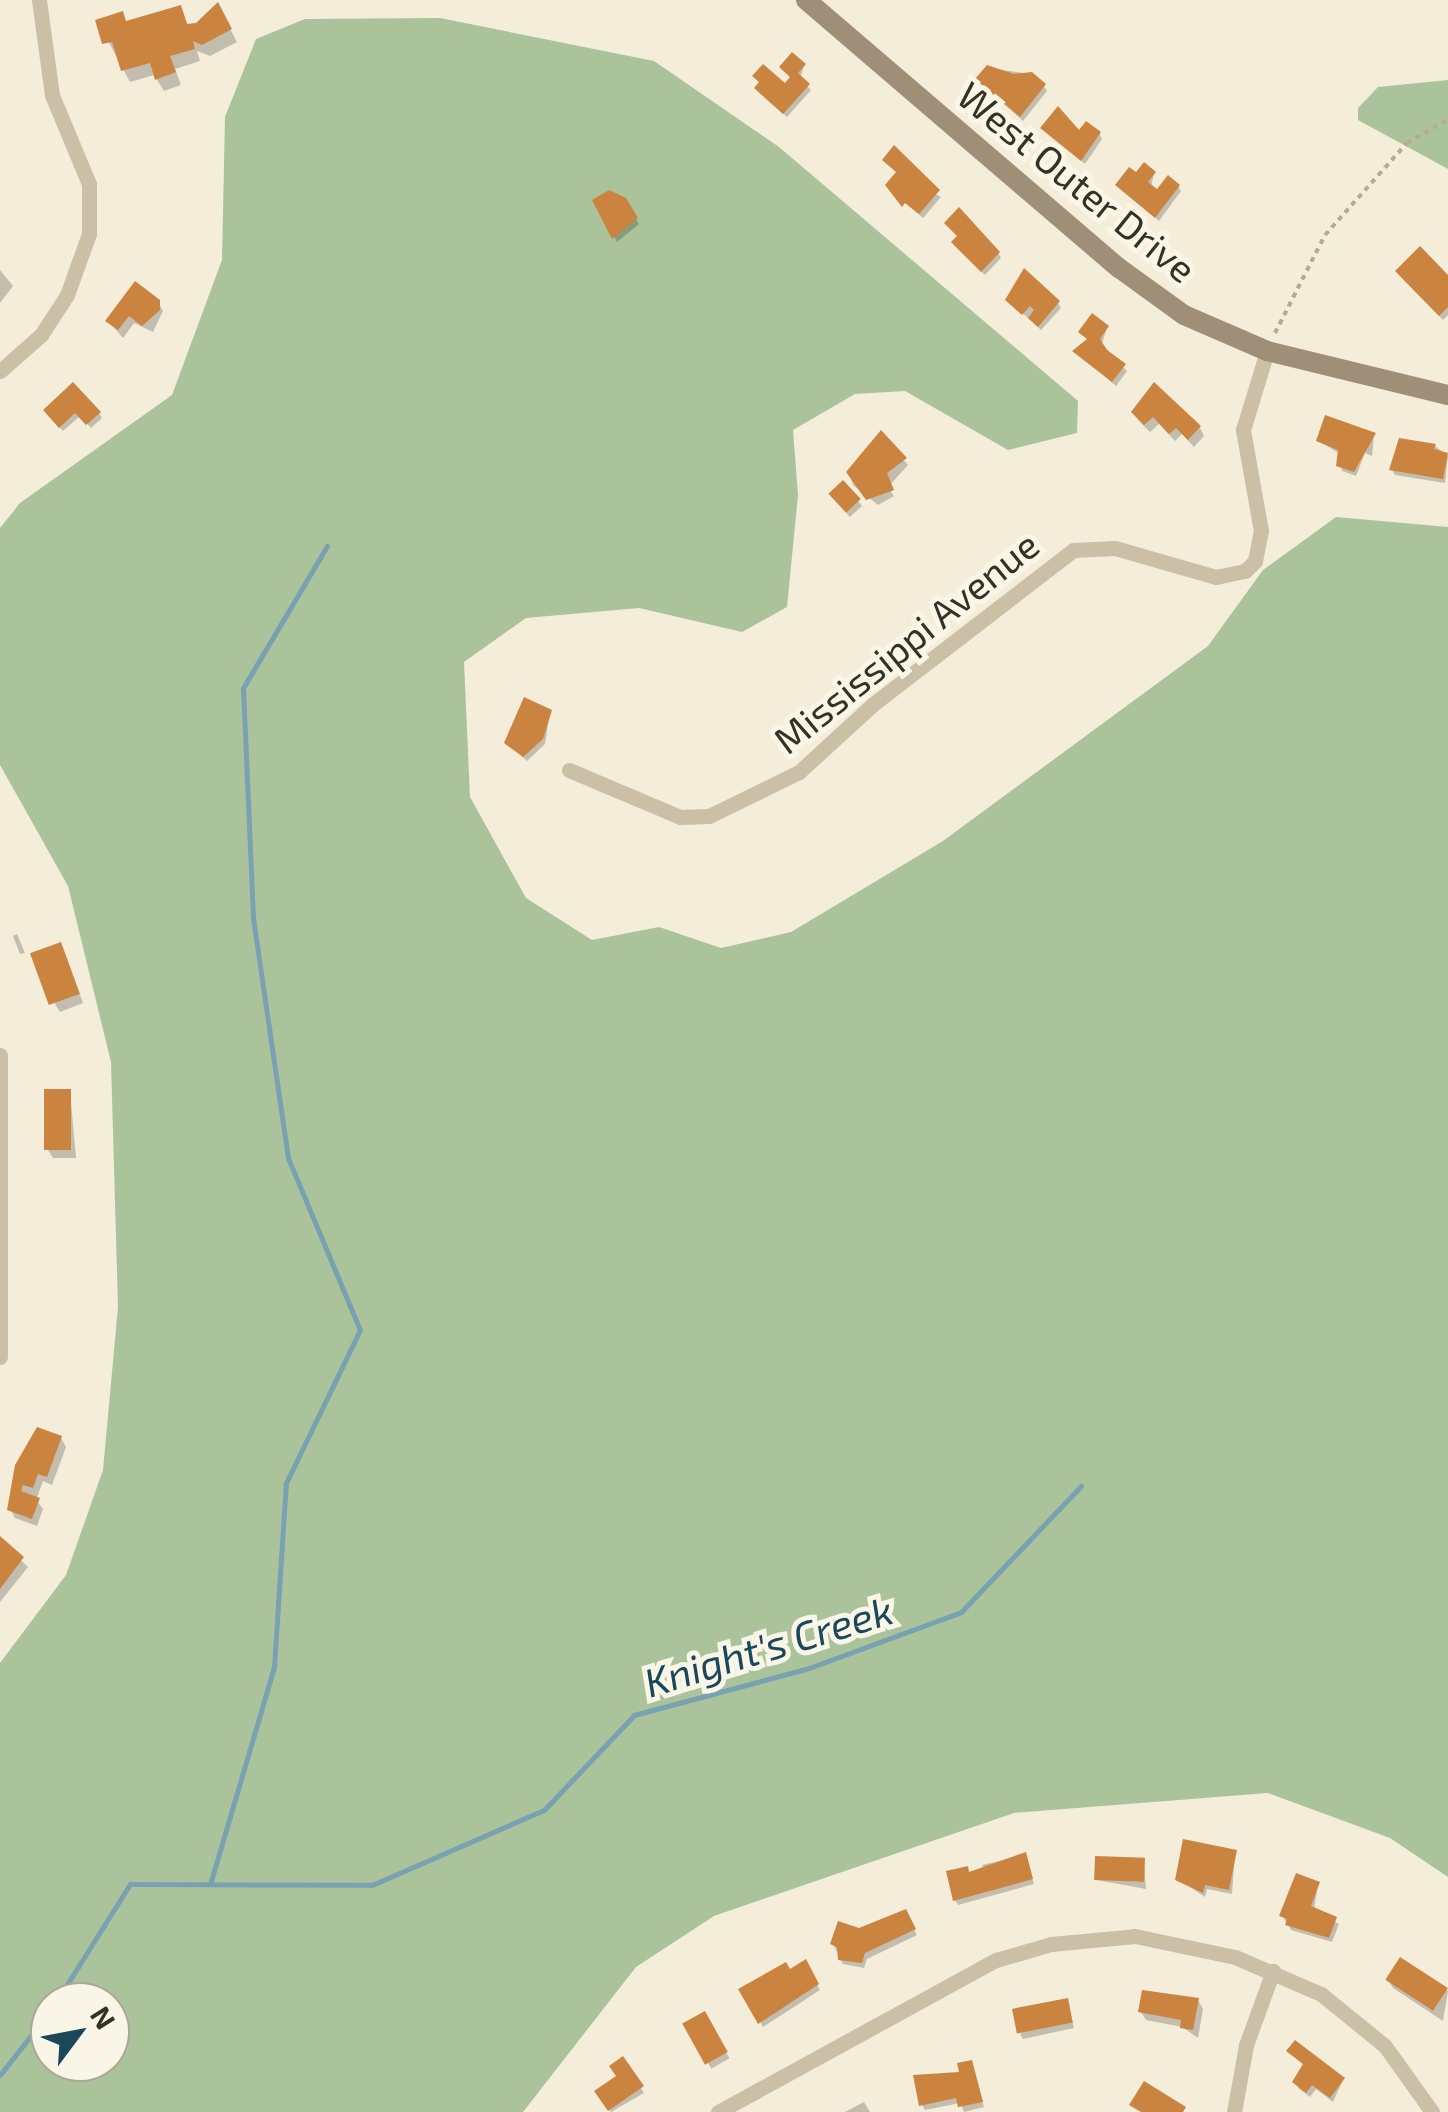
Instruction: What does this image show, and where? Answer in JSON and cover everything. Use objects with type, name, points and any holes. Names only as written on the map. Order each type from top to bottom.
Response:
[{"type":"street","points":[[0,371],[46,327],[81,268],[90,234],[89,184],[52,95],[38,0]]},
{"type":"street","name":"West Outer Drive","points":[[806,0],[1139,284],[1184,315],[1267,352],[1448,395]]},
{"type":"street","name":"Mississippi Avenue","points":[[568,770],[680,817],[709,816],[799,772],[880,698],[1073,550],[1115,548],[1216,577],[1245,571],[1255,561],[1262,531],[1243,430],[1267,352]]},
{"type":"street","points":[[0,1054],[0,1357]]},
{"type":"street","points":[[718,2112],[996,1960],[1051,1944],[1135,1936],[1195,1945],[1273,1971],[1360,2021],[1406,2071],[1432,2112]]},
{"type":"street","points":[[1234,2112],[1246,2044],[1273,1971]]},
{"type":"path","points":[[1267,352],[1325,234],[1408,143],[1448,118]]},
{"type":"green space","points":[[440,18],[654,61],[779,147],[1078,401],[1077,433],[1008,450],[905,391],[855,394],[793,430],[798,495],[787,607],[742,632],[639,608],[526,618],[464,662],[470,797],[526,898],[592,940],[659,927],[721,948],[791,932],[943,841],[1208,646],[1263,570],[1336,517],[1448,527],[1448,1877],[1390,1838],[1268,1793],[1014,1813],[714,1916],[636,1967],[523,2112],[0,2112],[0,1663],[66,1575],[103,1470],[118,1307],[111,1062],[68,886],[0,765],[0,528],[20,503],[172,395],[222,260],[225,117],[256,39],[305,19]]},
{"type":"green space","points":[[1448,80],[1448,169],[1358,120],[1358,108],[1378,87]]},
{"type":"building","points":[[218,2],[232,29],[202,45],[193,41],[195,49],[170,56],[176,72],[155,80],[150,63],[121,71],[112,42],[102,44],[95,20],[123,11],[126,21],[181,5],[187,24],[196,23]]},
{"type":"building","points":[[792,52],[806,64],[798,73],[810,84],[783,114],[754,88],[759,82],[752,76],[763,64],[785,83],[790,77],[779,67]]},
{"type":"building","points":[[987,65],[1014,74],[1032,72],[1046,84],[1020,117],[975,79]]},
{"type":"building","points":[[1058,106],[1079,130],[1086,121],[1101,132],[1081,161],[1040,128]]},
{"type":"building","points":[[894,145],[940,190],[919,214],[905,203],[902,207],[885,185],[896,172],[882,160]]},
{"type":"building","points":[[1144,162],[1156,172],[1148,182],[1157,189],[1168,175],[1180,185],[1155,218],[1115,185],[1129,167],[1136,172]]},
{"type":"building","points":[[609,190],[626,198],[638,218],[612,239],[592,200]]},
{"type":"building","points":[[959,207],[1000,252],[981,272],[951,242],[957,236],[944,223]]},
{"type":"building","points":[[1420,246],[1448,275],[1448,307],[1439,316],[1395,271]]},
{"type":"building","points":[[1024,268],[1060,301],[1038,327],[1028,318],[1034,310],[1030,306],[1022,315],[1005,300]]},
{"type":"building","points":[[135,281],[160,300],[160,310],[142,326],[129,316],[118,330],[105,321]]},
{"type":"building","points":[[1092,313],[1109,326],[1100,339],[1107,350],[1126,364],[1112,382],[1072,351],[1087,339],[1078,332]]},
{"type":"building","points":[[73,382],[101,412],[86,425],[75,413],[59,428],[43,410]]},
{"type":"building","points":[[1154,382],[1201,426],[1188,440],[1176,428],[1169,434],[1153,417],[1144,425],[1131,412]]},
{"type":"building","points":[[1325,415],[1376,433],[1354,472],[1336,466],[1338,450],[1316,441]]},
{"type":"building","points":[[881,430],[907,458],[887,473],[894,490],[866,500],[846,472]]},
{"type":"building","points":[[1399,438],[1436,444],[1434,449],[1448,453],[1443,479],[1389,470]]},
{"type":"building","points":[[843,480],[861,499],[846,513],[828,494]]},
{"type":"building","points":[[524,697],[552,710],[543,739],[523,757],[504,743]]},
{"type":"building","points":[[61,942],[80,994],[49,1005],[30,953]]},
{"type":"building","points":[[44,1089],[71,1089],[71,1150],[44,1150]]},
{"type":"building","points":[[37,1427],[62,1436],[47,1477],[38,1474],[33,1488],[23,1485],[21,1491],[40,1498],[32,1519],[7,1510],[15,1465]]},
{"type":"building","points":[[0,1536],[24,1557],[0,1589]]},
{"type":"building","points":[[1183,1839],[1237,1850],[1229,1890],[1205,1885],[1203,1893],[1175,1880]]},
{"type":"building","points":[[1026,1852],[1033,1879],[953,1901],[946,1871],[968,1866],[969,1872]]},
{"type":"building","points":[[1095,1856],[1145,1858],[1144,1882],[1094,1880]]},
{"type":"building","points":[[1296,1873],[1320,1882],[1311,1906],[1337,1917],[1329,1938],[1285,1925],[1287,1919],[1279,1916]]},
{"type":"building","points":[[906,1909],[916,1929],[865,1953],[862,1963],[838,1960],[837,1947],[830,1944],[838,1921],[859,1928]]},
{"type":"building","points":[[1400,1957],[1448,1988],[1433,2011],[1385,1980]]},
{"type":"building","points":[[806,1959],[819,1984],[758,2024],[738,1989],[786,1962],[790,1969]]},
{"type":"building","points":[[1142,1990],[1199,1998],[1193,2030],[1180,2028],[1181,2020],[1138,2012]]},
{"type":"building","points":[[1068,1998],[1073,2023],[1017,2033],[1012,2009]]},
{"type":"building","points":[[705,2011],[728,2052],[705,2065],[682,2024]]},
{"type":"building","points":[[1295,2040],[1345,2078],[1330,2098],[1312,2085],[1306,2093],[1292,2082],[1303,2064],[1286,2051]]},
{"type":"building","points":[[623,2056],[644,2086],[608,2111],[594,2091],[616,2076],[609,2066]]},
{"type":"building","points":[[972,2060],[983,2102],[958,2107],[956,2098],[919,2106],[913,2075],[959,2072],[957,2063]]},
{"type":"building","points":[[1144,2081],[1186,2107],[1183,2112],[1141,2112],[1129,2105]]},
{"type":"waterway","points":[[211,1881],[274,1667],[286,1483],[360,1330],[288,1158],[253,917],[243,688],[327,546]]},
{"type":"waterway","name":"Knight's Creek","points":[[69,1982],[130,1884],[372,1885],[544,1810],[634,1715],[809,1668],[961,1612],[1081,1486]]},
{"type":"waterway","name":"Knight's Creek","points":[[0,2075],[30,2037]]}]
